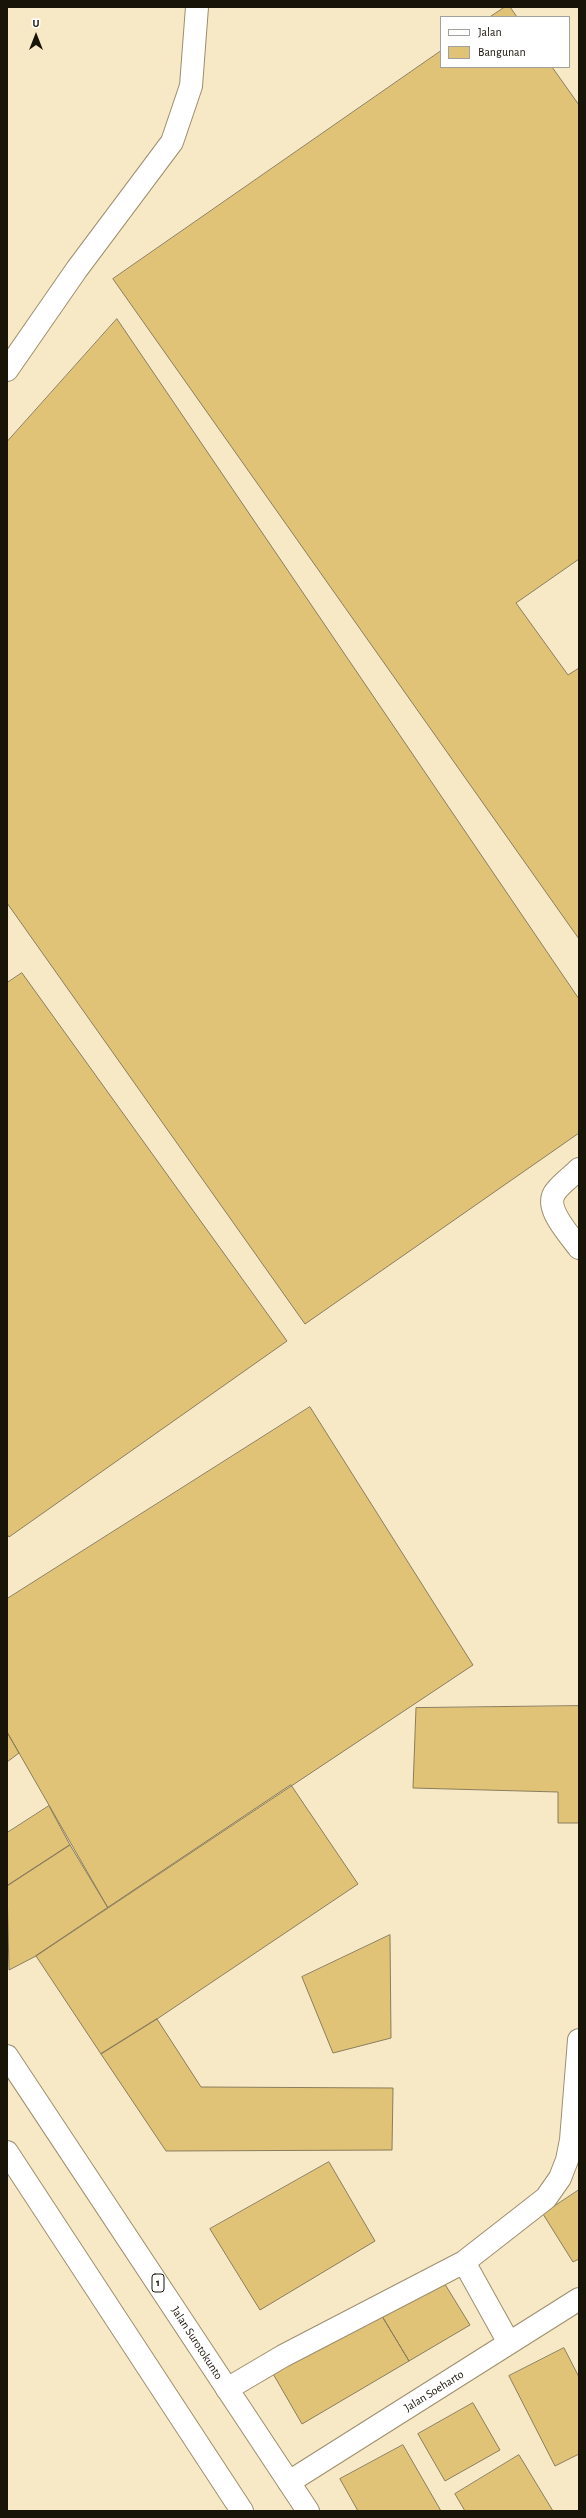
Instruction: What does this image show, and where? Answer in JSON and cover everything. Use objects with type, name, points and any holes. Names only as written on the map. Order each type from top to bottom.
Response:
[{"type":"main road","points":[[7,370],[77,269],[172,142],[191,86],[198,7]]},
{"type":"main road","points":[[579,1169],[555,1192],[552,1201],[557,1217],[579,1248]]},
{"type":"main road","points":[[227,2389],[283,2356],[464,2262],[546,2198],[560,2178],[571,2140],[579,2040]]},
{"type":"main road","name":"Jalan Surotokunto","points":[[7,2056],[308,2511]]},
{"type":"main road","points":[[7,2152],[242,2511]]},
{"type":"main road","points":[[464,2262],[509,2343]]},
{"type":"main road","name":"Jalan Soeharto","points":[[289,2482],[579,2299]]},
{"type":"building","points":[[505,7],[510,7],[516,16],[492,16]]},
{"type":"building","points":[[440,52],[440,68],[553,68],[579,105],[579,559],[516,603],[568,675],[579,668],[579,939],[113,279]]},
{"type":"building","points":[[117,319],[579,999],[579,1133],[305,1324],[7,903],[7,442]]},
{"type":"building","points":[[22,973],[287,1341],[9,1537],[7,1534],[7,983]]},
{"type":"building","points":[[310,1407],[473,1665],[108,1908],[7,1732],[7,1599]]},
{"type":"building","points":[[579,1706],[579,1823],[558,1823],[558,1792],[413,1788],[416,1708]]},
{"type":"building","points":[[7,1732],[19,1753],[7,1762]]},
{"type":"building","points":[[291,1785],[358,1884],[157,2019],[101,2054],[36,1956]]},
{"type":"building","points":[[49,1806],[70,1845],[7,1886],[7,1833]]},
{"type":"building","points":[[70,1845],[108,1908],[36,1956],[9,1970],[7,1886]]},
{"type":"building","points":[[390,1935],[391,2038],[333,2053],[302,1977]]},
{"type":"building","points":[[157,2019],[201,2087],[393,2088],[392,2150],[166,2151],[101,2054]]},
{"type":"building","points":[[329,2162],[375,2241],[260,2310],[210,2229]]},
{"type":"building","points":[[579,2190],[579,2259],[573,2262],[543,2214]]},
{"type":"building","points":[[443,2281],[470,2325],[409,2361],[382,2316]]},
{"type":"building","points":[[382,2316],[409,2361],[302,2424],[272,2372]]},
{"type":"building","points":[[564,2348],[579,2377],[579,2454],[555,2466],[509,2376]]},
{"type":"building","points":[[473,2403],[500,2450],[445,2481],[418,2434]]},
{"type":"building","points":[[403,2445],[441,2511],[358,2511],[340,2479]]},
{"type":"building","points":[[519,2455],[553,2511],[465,2511],[455,2494]]}]
